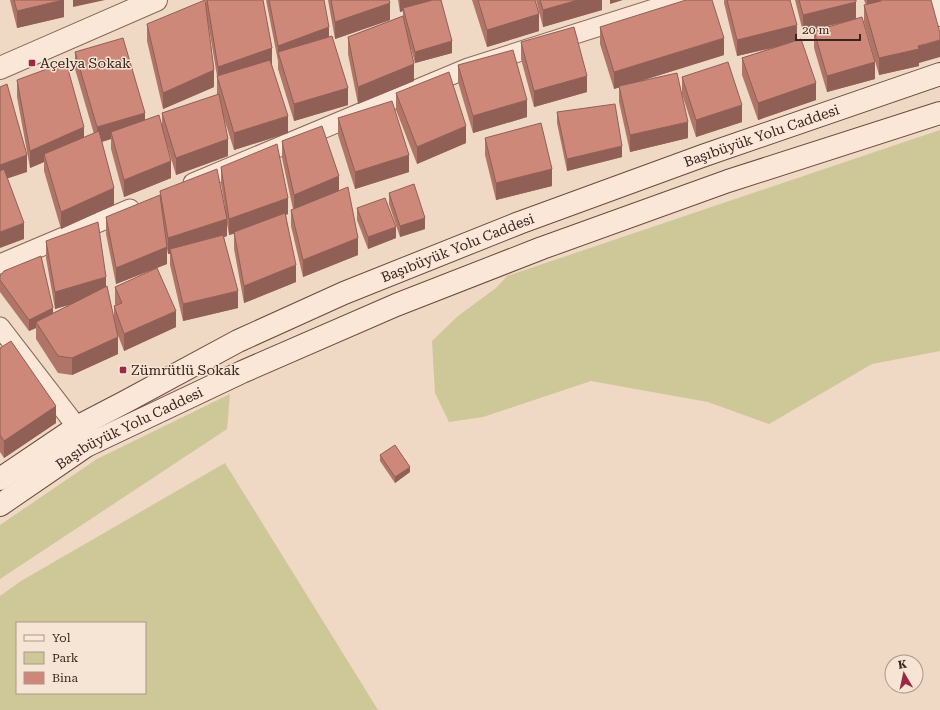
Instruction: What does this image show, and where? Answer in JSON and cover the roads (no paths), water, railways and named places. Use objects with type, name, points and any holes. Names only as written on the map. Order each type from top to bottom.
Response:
[{"type":"main road","points":[[0,68],[156,0]]},
{"type":"main road","points":[[936,0],[940,15]]},
{"type":"main road","name":"Başıbüyük Yolu Caddesi","points":[[0,479],[77,427],[238,341],[344,293],[519,223],[690,160],[940,74]]},
{"type":"main road","name":"Başıbüyük Yolu Caddesi","points":[[0,505],[86,446],[242,372],[396,305],[542,248],[728,180],[940,112]]},
{"type":"street","points":[[176,190],[468,68],[682,0]]},
{"type":"street","points":[[0,264],[146,202]]},
{"type":"street","points":[[0,327],[77,427]]},
{"type":"place","name":"Açelya Sokak","points":[[32,63]]},
{"type":"place","name":"Zümrütlü Sokak","points":[[123,370]]}]
